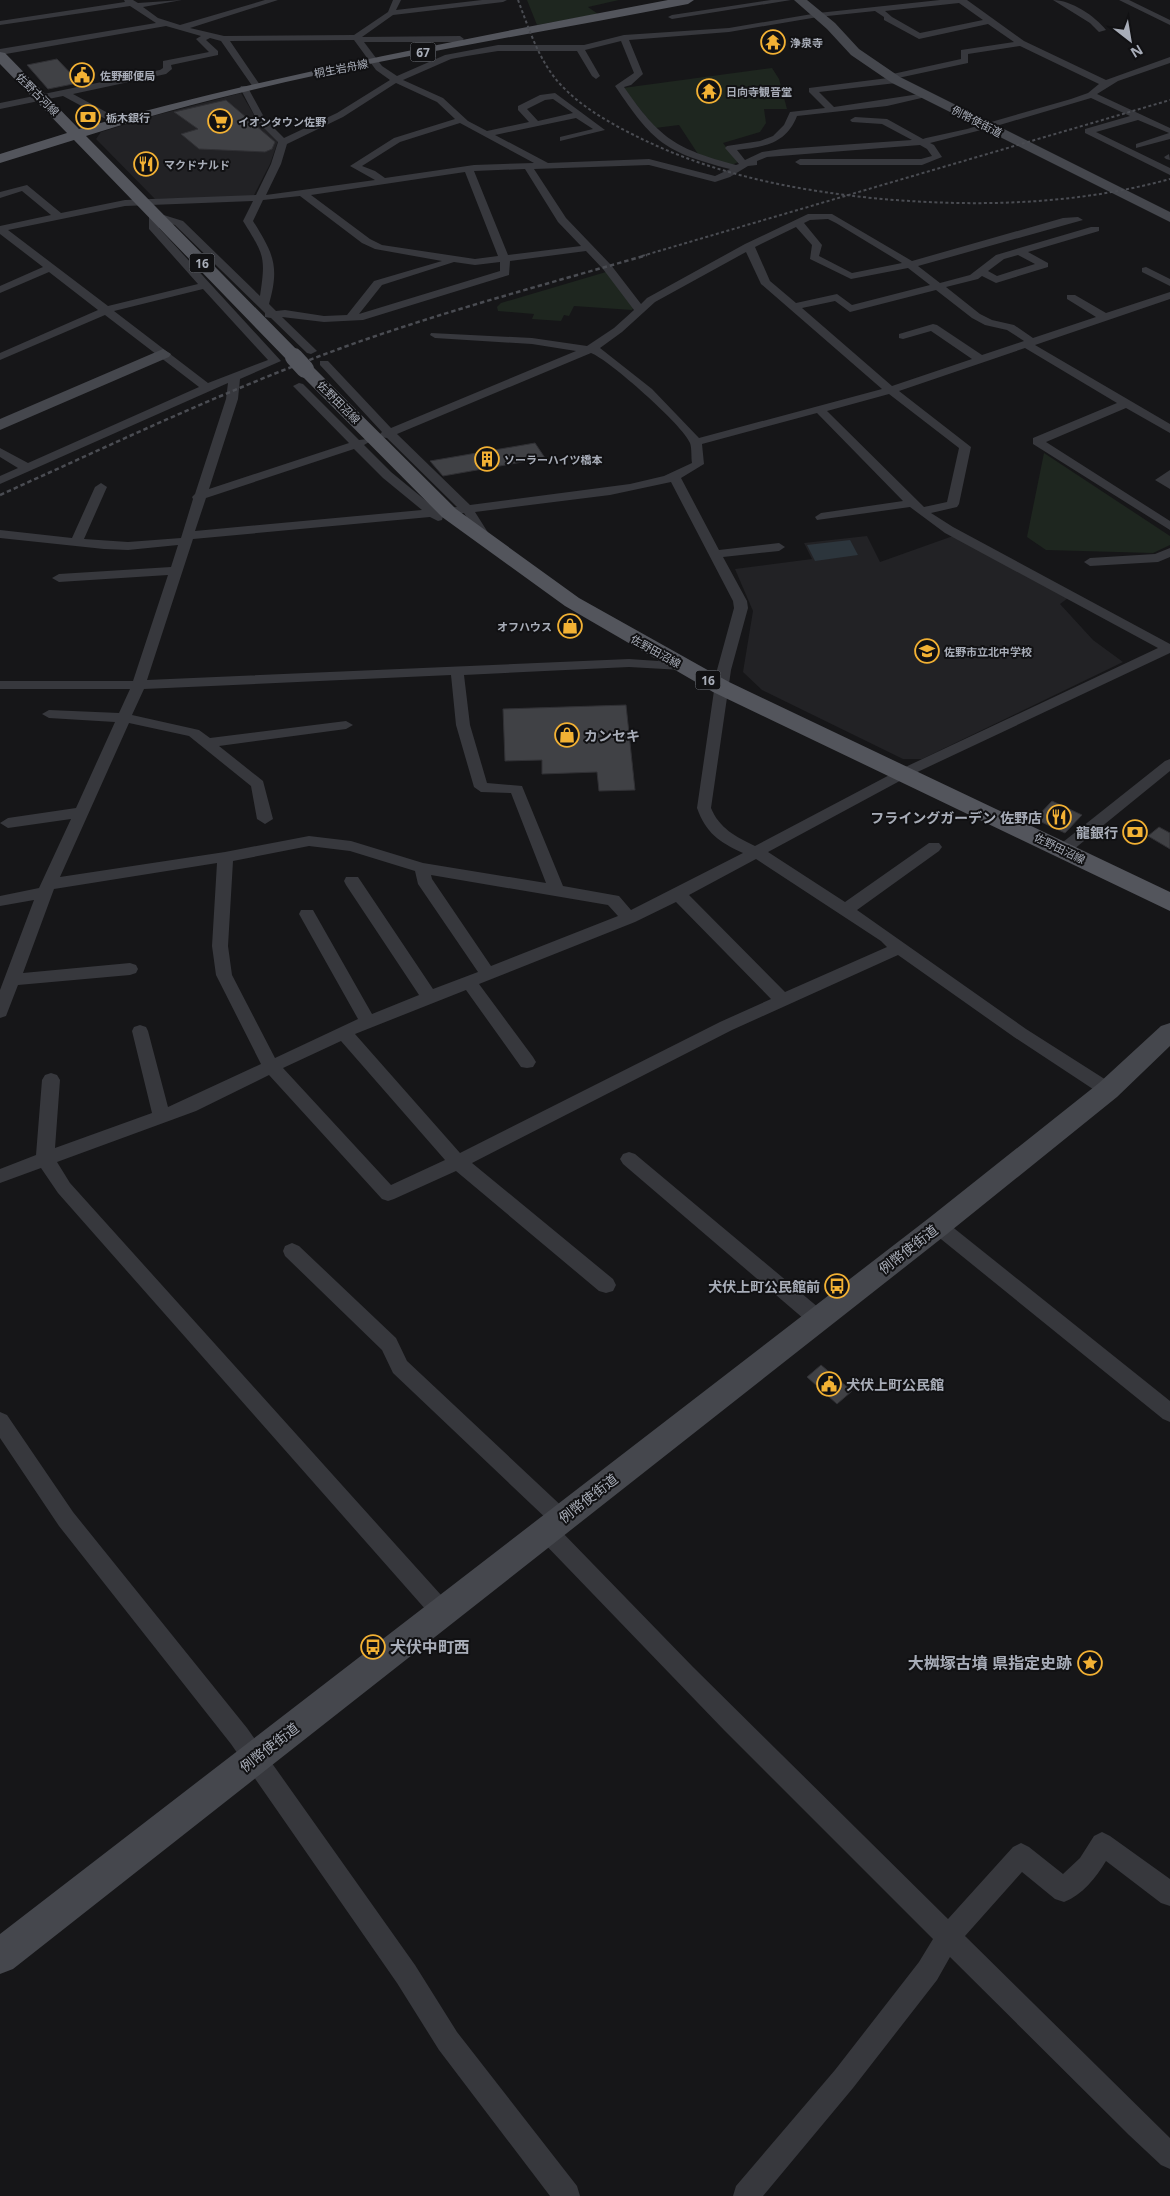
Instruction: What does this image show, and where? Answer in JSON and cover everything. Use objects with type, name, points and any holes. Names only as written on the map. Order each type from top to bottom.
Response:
[{"type":"main road","name":"桐生岩舟線","points":[[0,159],[116,121],[250,87],[688,0]]},
{"type":"main road","name":"佐野古河線","points":[[0,54],[77,133]]},
{"type":"main road","name":"佐野田沼線","points":[[77,133],[154,215],[306,365],[450,512],[488,542],[572,602],[721,687],[1170,902]]},
{"type":"street","points":[[0,23],[132,3],[178,0]]},
{"type":"street","points":[[180,27],[274,0]]},
{"type":"street","points":[[357,39],[391,13],[397,0]]},
{"type":"street","points":[[391,13],[503,0]]},
{"type":"street","points":[[672,17],[788,0]]},
{"type":"street","name":"例幣使街道","points":[[800,0],[818,15],[835,25],[855,52],[893,78],[1170,218]]},
{"type":"street","points":[[264,303],[270,265],[264,247],[248,222],[276,164],[283,142],[340,115],[396,80],[448,57],[498,48],[580,48],[624,38],[729,30],[818,15],[961,0],[1020,43],[1106,84]]},
{"type":"street","points":[[1057,0],[1093,21],[1102,30]]},
{"type":"street","points":[[1122,0],[1169,22]]},
{"type":"street","points":[[132,3],[166,24],[224,39],[317,36],[357,39],[460,39]]},
{"type":"street","points":[[877,9],[888,16],[887,18],[919,36],[961,35],[990,21]]},
{"type":"street","points":[[878,19],[887,18]]},
{"type":"street","points":[[0,54],[166,24]]},
{"type":"street","points":[[0,106],[148,76],[168,69],[166,64],[216,53],[200,39],[209,35]]},
{"type":"street","points":[[961,35],[978,49]]},
{"type":"street","points":[[624,38],[639,74],[628,83],[618,86],[661,139],[675,149],[693,156],[740,165],[922,162],[936,157],[931,147],[884,121],[855,120]]},
{"type":"street","points":[[224,39],[250,87],[261,120],[283,142]]},
{"type":"street","points":[[357,39],[373,62],[396,80],[440,100],[461,120],[545,166]]},
{"type":"street","points":[[831,108],[812,90],[893,78],[965,62],[964,52],[1020,43]]},
{"type":"street","points":[[580,48],[596,76]]},
{"type":"street","points":[[1091,95],[1093,90],[1106,84],[1170,60]]},
{"type":"street","points":[[65,93],[116,121]]},
{"type":"street","points":[[0,229],[141,201],[258,198],[468,169],[661,162],[712,179],[720,178],[740,165],[767,154],[923,142],[1091,95],[1170,131]]},
{"type":"street","points":[[536,124],[521,108],[542,98],[554,96],[600,130],[563,139]]},
{"type":"street","points":[[740,165],[730,148],[755,145],[777,138],[784,134],[793,114],[831,108],[887,103],[926,96]]},
{"type":"street","points":[[487,134],[578,115]]},
{"type":"street","points":[[1138,116],[1088,131],[1170,172]]},
{"type":"street","points":[[382,181],[372,173],[355,166],[397,140],[461,120]]},
{"type":"street","points":[[1139,146],[1170,136]]},
{"type":"street","points":[[528,166],[562,220],[590,248],[640,310]]},
{"type":"street","points":[[269,314],[324,319],[362,318],[505,273],[505,260],[468,169]]},
{"type":"street","points":[[0,196],[24,187],[59,217]]},
{"type":"street","points":[[302,193],[366,242],[379,247],[476,262],[505,260],[590,248]]},
{"type":"street","points":[[0,480],[207,388],[275,361],[242,321],[154,229],[154,215],[179,223],[264,303],[269,314],[360,443],[387,476],[450,512]]},
{"type":"street","points":[[387,434],[591,349],[650,300],[749,246],[798,222],[818,216],[840,220],[910,265],[976,316],[989,324],[1010,327],[1030,343],[1170,429]]},
{"type":"street","points":[[798,222],[817,245],[814,257],[851,276],[910,265],[1063,221],[1078,220]]},
{"type":"street","points":[[794,307],[837,297],[850,309],[974,276],[1000,257],[1095,228]]},
{"type":"street","points":[[0,229],[207,388]]},
{"type":"street","points":[[749,246],[765,282],[891,390],[965,448],[953,504],[821,517]]},
{"type":"street","points":[[981,271],[996,280],[1044,265],[1020,251]]},
{"type":"street","points":[[350,318],[378,283],[457,260]]},
{"type":"street","points":[[0,290],[51,267]]},
{"type":"street","points":[[422,270],[448,291]]},
{"type":"street","points":[[1146,270],[1170,283]]},
{"type":"street","points":[[0,356],[106,310],[206,285]]},
{"type":"street","points":[[696,442],[891,390],[1170,295]]},
{"type":"street","points":[[1071,297],[1106,318]]},
{"type":"street","points":[[903,336],[933,327],[981,360]]},
{"type":"street","points":[[0,534],[76,543],[128,546],[186,538],[450,512],[618,490],[688,472],[698,464],[696,442],[664,404],[626,371],[591,349],[532,340],[435,335]]},
{"type":"street","points":[[0,425],[162,354]]},
{"type":"street","points":[[306,365],[387,434],[450,512]]},
{"type":"street","points":[[0,1012],[47,888],[140,685],[198,497],[232,399],[235,377]]},
{"type":"street","points":[[1127,403],[1037,441],[1170,526]]},
{"type":"street","points":[[819,409],[917,507],[957,535],[1170,648]]},
{"type":"street","points":[[198,497],[360,443]]},
{"type":"street","points":[[0,452],[27,468]]},
{"type":"street","points":[[1170,474],[1161,480],[1170,485]]},
{"type":"street","points":[[675,476],[740,601],[741,608],[721,687],[704,808],[710,824],[732,842],[763,856],[887,937],[899,948],[1020,1033],[1108,1090]]},
{"type":"street","points":[[76,543],[101,487]]},
{"type":"street","points":[[715,554],[779,546]]},
{"type":"street","points":[[1090,562],[1158,558],[1170,552]]},
{"type":"street","points":[[58,578],[176,571]]},
{"type":"street","points":[[0,1176],[190,1106],[343,1032],[630,918],[904,773],[1170,648]]},
{"type":"street","points":[[0,685],[140,685],[629,663],[682,666]]},
{"type":"street","points":[[457,671],[462,725],[481,787],[517,789],[557,892]]},
{"type":"street","points":[[49,714],[125,718],[194,733],[258,784],[265,819]]},
{"type":"street","points":[[207,743],[346,725]]},
{"type":"street","points":[[1063,850],[1170,764]]},
{"type":"street","points":[[8,822],[82,812]]},
{"type":"street","points":[[0,901],[47,888],[309,841],[351,846],[422,868],[613,900],[630,918]]},
{"type":"street","points":[[845,910],[934,847]]},
{"type":"street","points":[[225,857],[220,946],[224,975],[258,1045],[271,1066],[388,1194],[458,1162],[726,1026],[899,948]]},
{"type":"street","points":[[422,868],[424,880],[488,974]]},
{"type":"street","points":[[352,881],[430,998]]},
{"type":"street","points":[[678,894],[783,1000]]},
{"type":"street","points":[[308,914],[368,1022]]},
{"type":"street","points":[[12,980],[130,969]]},
{"type":"street","points":[[469,982],[527,1062]]},
{"type":"street","points":[[140,1031],[162,1116]]},
{"type":"street","points":[[343,1032],[458,1162],[606,1285]]},
{"type":"street","name":"例幣使街道","points":[[0,1956],[938,1226],[1108,1090],[1170,1032]]},
{"type":"street","points":[[51,1080],[45,1159],[64,1188],[442,1612]]},
{"type":"street","points":[[629,1159],[818,1319]]},
{"type":"street","points":[[938,1226],[1170,1413]]},
{"type":"street","points":[[292,1251],[389,1344],[400,1368],[554,1525],[656,1646],[1075,2065],[1170,2156]]},
{"type":"street","points":[[0,1420],[66,1518],[222,1713],[406,1974],[448,2041],[567,2196]]},
{"type":"street","points":[[746,2196],[844,2079],[928,1971],[948,1937],[1022,1855],[1064,1890],[1089,1867],[1102,1844],[1170,1894]]},
{"type":"shaded area","points":[[527,0],[619,0],[588,7],[598,14],[537,25]]},
{"type":"shaded area","points":[[772,68],[779,79],[787,109],[764,109],[766,123],[760,132],[723,143],[738,162],[732,165],[700,157],[679,125],[655,128],[623,88]]},
{"type":"shaded area","points":[[241,93],[257,120],[278,141],[270,164],[253,197],[155,199],[96,139],[101,132]]},
{"type":"shaded area","points":[[606,272],[634,307],[632,310],[574,306],[569,316],[564,315],[561,321],[532,319],[534,314],[498,311],[497,307],[501,303]]},
{"type":"shaded area","points":[[1044,453],[1170,536],[1170,545],[1153,553],[1046,550],[1027,537]]},
{"type":"shaded area","name":"佐野市立北中学校","points":[[867,536],[880,562],[953,536],[1068,598],[1060,604],[1093,640],[1123,662],[922,759],[903,759],[762,690],[743,672],[753,611],[735,569],[812,559],[804,543]]},
{"type":"shaded area","points":[[850,540],[858,555],[815,561],[807,545]]},
{"type":"building","points":[[57,59],[78,81],[72,82],[73,84],[48,89],[27,65]]},
{"type":"building","name":"イオンタウン佐野","points":[[226,100],[275,142],[272,149],[265,152],[199,149],[181,134],[198,129],[174,112]]},
{"type":"building","name":"ソーラーハイツ橋本","points":[[535,443],[545,458],[443,476],[430,461]]},
{"type":"building","name":"カンセキ","points":[[626,705],[635,790],[599,791],[597,772],[542,774],[542,760],[505,761],[503,709]]},
{"type":"building","name":"フライングガーデン 佐野店","points":[[1052,801],[1082,815],[1065,833],[1035,819]]},
{"type":"building","points":[[1159,827],[1170,833],[1170,849],[1148,836]]},
{"type":"building","name":"犬伏上町公民館","points":[[821,1365],[852,1391],[837,1404],[807,1377]]},
{"type":"railway","points":[[518,0],[535,44],[553,75],[569,93],[611,123],[672,153],[730,172],[790,186],[847,195]]},
{"type":"railway","points":[[847,195],[1170,100]]},
{"type":"railway","points":[[847,195],[918,202],[1027,202],[1099,194],[1170,179]]},
{"type":"railway","points":[[642,256],[847,195]]},
{"type":"railway","points":[[0,495],[215,398],[347,346],[459,309],[647,255]]},
{"type":"place","name":"浄泉寺","points":[[773,42]]},
{"type":"place","name":"佐野郵便局","points":[[82,75]]},
{"type":"place","name":"日向寺観音堂","points":[[709,91]]},
{"type":"place","name":"栃木銀行","points":[[88,117]]},
{"type":"place","name":"イオンタウン佐野","points":[[220,121]]},
{"type":"place","name":"マクドナルド","points":[[146,164]]},
{"type":"place","name":"ソーラーハイツ橋本","points":[[487,459]]},
{"type":"place","name":"オフハウス","points":[[570,626]]},
{"type":"place","name":"佐野市立北中学校","points":[[927,651]]},
{"type":"place","name":"カンセキ","points":[[567,735]]},
{"type":"place","name":"フライングガーデン 佐野店","points":[[1059,817]]},
{"type":"place","name":"龍銀行","points":[[1135,832]]},
{"type":"place","name":"犬伏上町公民館前","points":[[837,1286]]},
{"type":"place","name":"犬伏上町公民館","points":[[829,1384]]},
{"type":"place","name":"犬伏中町西","points":[[373,1647]]},
{"type":"place","name":"大桝塚古墳 県指定史跡","points":[[1090,1663]]}]
